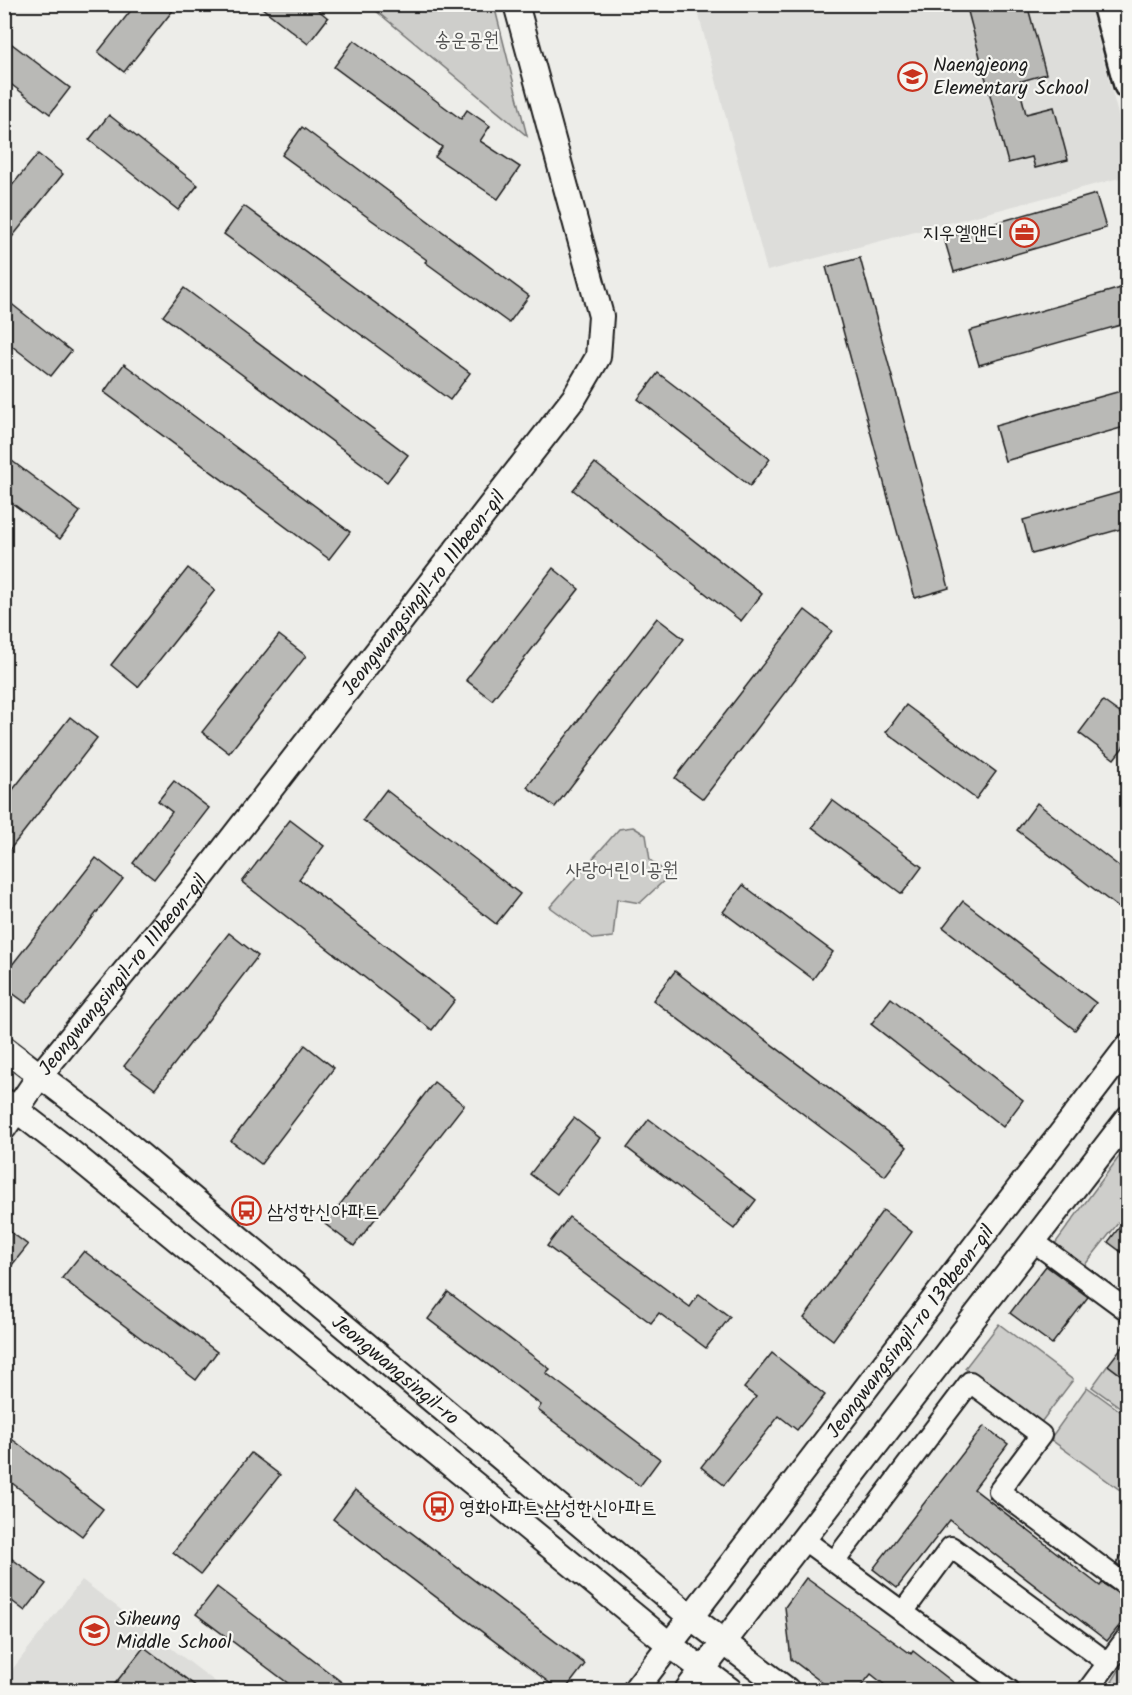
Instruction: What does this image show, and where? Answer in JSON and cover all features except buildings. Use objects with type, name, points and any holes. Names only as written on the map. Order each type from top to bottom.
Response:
[{"type":"main road","points":[[1106,4],[1128,85]]},
{"type":"street","name":"Jeongwangsingil-ro 111beon-gil","points":[[9,1113],[199,881],[574,398],[598,357],[601,316],[516,4]]},
{"type":"street","name":"Jeongwangsingil-ro 139beon-gil","points":[[635,1690],[1128,1046]]},
{"type":"street","name":"Jeongwangsingil-ro","points":[[4,1048],[102,1123],[692,1617],[787,1690]]},
{"type":"street","name":"Jeongwangsingil-ro","points":[[9,1113],[72,1153],[670,1645],[729,1690]]},
{"type":"street","name":"Jeongwangsingil-ro 139beon-gil","points":[[687,1690],[1128,1118]]},
{"type":"street","points":[[1033,1241],[1128,1311]]},
{"type":"street","points":[[834,1562],[970,1382],[1041,1435],[999,1491],[1128,1587]]},
{"type":"street","points":[[803,1539],[1009,1690]]},
{"type":"street","points":[[903,1612],[951,1547],[1108,1663]]},
{"type":"street","points":[[1088,1690],[1128,1636]]},
{"type":"shaded area","name":"Naengjeong Elementary School","points":[[696,5],[1089,5],[1127,148],[1127,176],[767,271]]},
{"type":"shaded area","name":"Siheung Middle School","points":[[82,1580],[226,1690],[5,1690],[4,1680]]},
{"type":"green space","name":"송운공원","points":[[369,5],[494,5],[527,136]]},
{"type":"green space","name":"사랑어린이공원","points":[[633,827],[646,835],[650,860],[670,875],[640,903],[617,899],[613,937],[594,939],[550,907],[619,829]]},
{"type":"green space","points":[[1127,1146],[1127,1212],[1080,1271],[1051,1249]]},
{"type":"green space","points":[[999,1324],[1073,1380],[1039,1425],[965,1368]]},
{"type":"green space","points":[[1108,1365],[1127,1380],[1127,1412],[1092,1387]]},
{"type":"green space","points":[[1087,1387],[1127,1416],[1127,1495],[1050,1439]]},
{"type":"green space","points":[[1127,1658],[1127,1690],[1120,1690],[1111,1683]]},
{"type":"place","name":"Naengjeong Elementary School","points":[[912,76]]},
{"type":"place","name":"지우엘앤디","points":[[1024,232]]},
{"type":"place","name":"삼성한신아파트","points":[[246,1211]]},
{"type":"place","name":"영화아파트.삼성한신아파트","points":[[438,1507]]},
{"type":"place","name":"Siheung Middle School","points":[[95,1630]]}]
